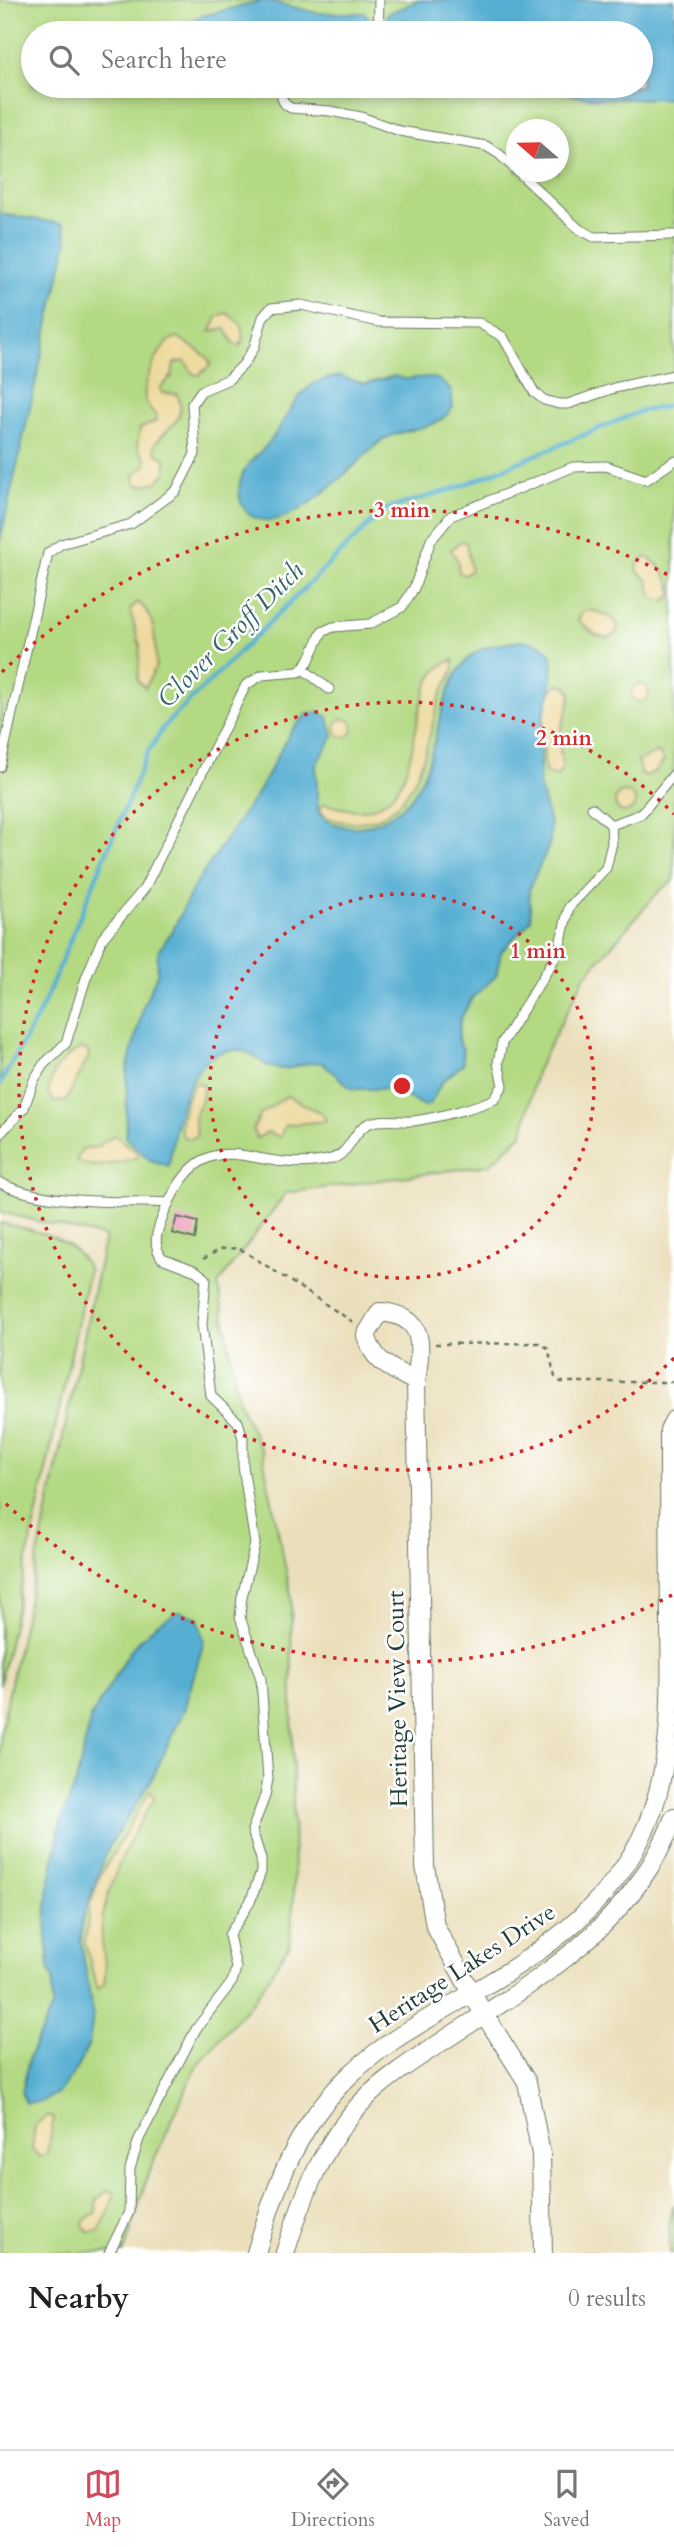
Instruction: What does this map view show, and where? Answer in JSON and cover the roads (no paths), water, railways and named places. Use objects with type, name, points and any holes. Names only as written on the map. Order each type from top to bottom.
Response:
[{"type":"street","name":"Heritage View Court","points":[[416,1381],[379,1361],[370,1352],[366,1335],[380,1312],[393,1313],[415,1326],[422,1344],[416,1381],[425,1866],[435,1926],[478,2004],[527,2082],[541,2154],[543,2253]]},
{"type":"street","name":"Heritage Lakes Drive","points":[[285,2253],[311,2178],[328,2146],[364,2101],[597,1903],[632,1855],[653,1810],[663,1769],[670,1717],[669,1430],[674,1420]]},
{"type":"street","name":"Heritage Lakes Drive","points":[[256,2253],[283,2171],[306,2126],[327,2099],[372,2056],[439,2011],[478,2004],[573,1954],[601,1930],[643,1879],[674,1817]]},
{"type":"lane","points":[[379,21],[380,0]]},
{"type":"lane","points":[[282,98],[291,108],[353,116],[400,131],[493,149],[549,203],[594,237],[674,235]]},
{"type":"lane","points":[[0,767],[48,553],[61,544],[131,524],[176,491],[195,454],[192,404],[201,391],[229,379],[243,365],[254,348],[262,308],[301,305],[379,322],[480,323],[503,337],[534,392],[544,400],[559,404],[568,404],[614,388],[674,375]]},
{"type":"lane","points":[[0,1134],[24,1108],[34,1080],[43,1065],[66,1043],[83,985],[99,946],[109,929],[144,889],[239,694],[246,685],[262,675],[291,673],[303,668],[322,632],[332,627],[378,621],[402,607],[414,588],[431,541],[451,516],[573,467],[606,466],[646,480],[674,461]]},
{"type":"lane","points":[[303,668],[329,689]]},
{"type":"lane","points":[[611,825],[641,814],[674,774]]},
{"type":"lane","points":[[108,2253],[129,2212],[130,2169],[139,2139],[196,2029],[233,1982],[236,1968],[229,1935],[250,1902],[262,1866],[252,1830],[265,1796],[268,1779],[262,1687],[240,1608],[255,1536],[243,1465],[243,1438],[239,1422],[211,1396],[202,1324],[206,1279],[196,1271],[162,1258],[155,1246],[169,1203],[189,1168],[216,1155],[234,1154],[264,1161],[327,1160],[344,1152],[359,1131],[372,1122],[419,1120],[495,1099],[503,1085],[498,1063],[502,1043],[558,953],[569,907],[606,869],[612,843],[611,825],[592,808]]},
{"type":"lane","points":[[0,1182],[24,1192],[77,1200],[113,1199],[143,1205],[169,1203]]},
{"type":"water","points":[[265,0],[317,13],[365,13],[371,21],[192,21]]},
{"type":"water","points":[[420,0],[674,0],[674,100],[602,98],[653,98],[653,21],[386,21],[387,14]]},
{"type":"water","points":[[0,214],[64,224],[67,242],[0,541]]},
{"type":"water","points":[[340,376],[365,384],[394,376],[405,379],[438,379],[451,390],[453,407],[436,423],[384,439],[333,485],[297,511],[279,519],[262,520],[248,513],[239,493],[245,469],[275,435],[303,392],[324,379]]},
{"type":"water","points":[[523,640],[544,646],[551,654],[553,665],[550,693],[542,720],[539,785],[550,823],[550,843],[529,889],[531,920],[501,952],[496,976],[472,998],[460,1020],[458,1040],[463,1049],[463,1064],[442,1082],[430,1104],[425,1106],[390,1089],[352,1089],[322,1063],[280,1069],[268,1066],[242,1051],[219,1053],[206,1062],[186,1093],[179,1112],[169,1166],[150,1160],[126,1138],[127,1070],[144,1004],[157,975],[158,951],[172,932],[193,888],[258,792],[291,731],[307,714],[319,712],[328,717],[333,736],[316,765],[318,811],[328,821],[341,826],[360,827],[373,824],[405,804],[418,787],[427,767],[445,701],[465,662],[485,648]]},
{"type":"water","points":[[179,1611],[198,1618],[204,1641],[184,1710],[151,1781],[108,1848],[82,1921],[81,1941],[93,2016],[89,2044],[77,2069],[58,2093],[41,2102],[26,2103],[22,2094],[29,2057],[52,2008],[53,1979],[49,1968],[46,1919],[49,1885],[61,1820],[76,1783],[91,1717],[132,1648],[157,1624]]},
{"type":"waterway","name":"Clover Groff Ditch","points":[[0,1084],[42,1008],[148,752],[165,725],[384,510],[459,487],[641,411],[674,405]]}]
